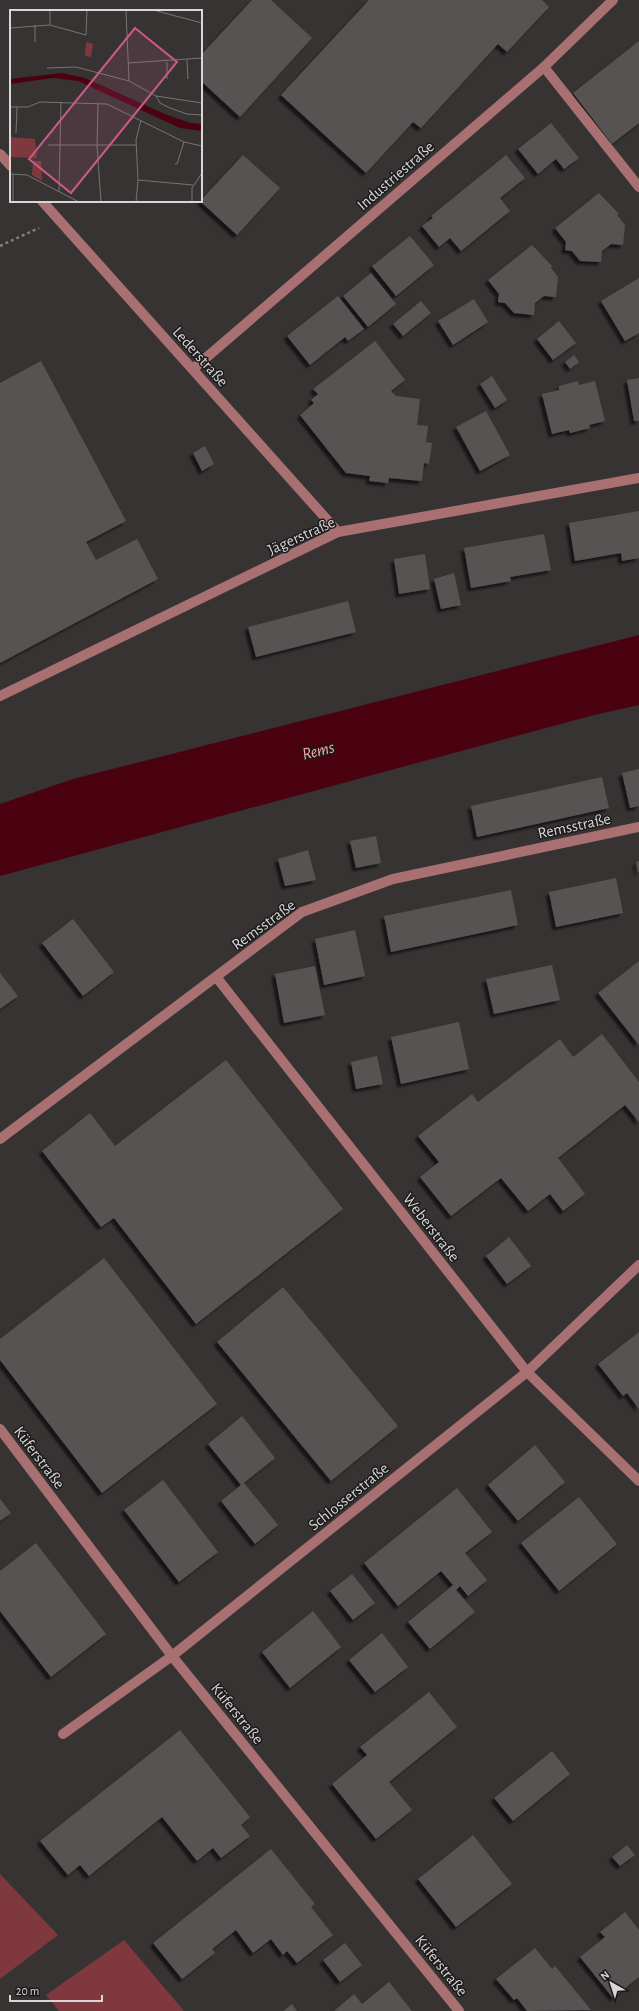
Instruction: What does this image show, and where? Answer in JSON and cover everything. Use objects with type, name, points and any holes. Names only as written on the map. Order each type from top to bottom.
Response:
[{"type":"street","name":"Industriestraße","points":[[193,369],[544,67],[612,0]]},
{"type":"street","points":[[544,67],[639,187]]},
{"type":"street","points":[[0,154],[10,165]]},
{"type":"street","name":"Lederstraße","points":[[43,202],[338,532]]},
{"type":"street","name":"Jägerstraße","points":[[0,696],[338,532],[639,478]]},
{"type":"street","name":"Remsstraße","points":[[0,1139],[217,978],[302,912],[393,879],[639,827]]},
{"type":"street","name":"Weberstraße","points":[[217,978],[527,1372],[639,1481]]},
{"type":"street","name":"Schlosserstraße","points":[[63,1734],[172,1656],[527,1372],[639,1266]]},
{"type":"street","name":"Küferstraße","points":[[0,1429],[172,1656],[459,2011]]},
{"type":"path","points":[[0,246],[58,220]]},
{"type":"shaded area","points":[[0,1874],[58,1935],[0,1979]]},
{"type":"shaded area","points":[[124,1940],[184,2011],[59,2011],[46,1995]]},
{"type":"water","name":"Rems","points":[[639,635],[639,705],[594,715],[0,876],[0,804],[73,779]]},
{"type":"building","points":[[252,0],[271,0],[312,38],[240,117],[202,82],[202,54]]},
{"type":"building","points":[[369,0],[542,0],[549,7],[507,52],[498,44],[421,128],[413,122],[366,173],[281,95]]},
{"type":"building","points":[[639,41],[639,123],[612,144],[573,93]]},
{"type":"building","points":[[551,123],[579,158],[564,169],[556,159],[538,174],[518,149]]},
{"type":"building","points":[[243,155],[280,188],[237,235],[201,202],[202,199]]},
{"type":"building","points":[[506,155],[525,178],[500,198],[510,211],[461,251],[450,238],[439,247],[422,226],[433,218],[431,216]]},
{"type":"building","points":[[599,193],[619,214],[617,215],[625,225],[623,245],[611,244],[602,251],[601,262],[580,261],[572,251],[565,250],[566,242],[555,228]]},
{"type":"building","points":[[410,236],[434,265],[396,296],[372,266]]},
{"type":"building","points":[[532,245],[552,266],[551,268],[558,277],[556,297],[544,296],[535,303],[534,315],[514,313],[505,303],[498,302],[499,294],[488,280]]},
{"type":"building","points":[[371,273],[396,304],[368,327],[343,296]]},
{"type":"building","points":[[639,278],[639,333],[625,341],[601,301]]},
{"type":"building","points":[[338,296],[364,329],[348,341],[345,337],[310,365],[287,336]]},
{"type":"building","points":[[474,299],[488,322],[453,345],[438,321]]},
{"type":"building","points":[[421,301],[431,313],[403,336],[393,324]]},
{"type":"building","points":[[559,321],[576,343],[553,360],[537,339]]},
{"type":"building","points":[[375,341],[405,380],[391,391],[396,396],[420,399],[417,425],[428,426],[426,442],[432,443],[429,464],[424,463],[422,481],[389,478],[388,483],[369,481],[370,476],[346,473],[300,415],[314,403],[311,400],[318,394],[313,389]]},
{"type":"building","points":[[574,355],[579,362],[570,369],[565,362]]},
{"type":"building","points":[[41,361],[126,521],[86,542],[96,560],[137,539],[158,579],[0,663],[0,383]]},
{"type":"building","points":[[492,376],[507,400],[495,408],[480,384]]},
{"type":"building","points":[[639,378],[639,421],[634,421],[627,380]]},
{"type":"building","points":[[578,381],[579,385],[595,381],[605,421],[589,425],[590,428],[570,433],[569,430],[552,434],[542,394],[559,390],[559,386]]},
{"type":"building","points":[[486,411],[510,455],[480,471],[456,427]]},
{"type":"building","points":[[205,446],[214,464],[202,471],[193,453]]},
{"type":"building","points":[[639,511],[639,558],[622,561],[621,553],[575,561],[569,523]]},
{"type":"building","points":[[544,534],[551,570],[510,577],[511,581],[471,588],[464,548]]},
{"type":"building","points":[[425,554],[430,589],[399,594],[394,559]]},
{"type":"building","points":[[454,573],[461,605],[441,609],[434,579]]},
{"type":"building","points":[[348,601],[356,632],[256,657],[248,627]]},
{"type":"building","points":[[639,769],[639,806],[630,808],[622,773]]},
{"type":"building","points":[[602,777],[609,808],[477,837],[471,806]]},
{"type":"building","points":[[376,836],[381,863],[356,868],[350,841]]},
{"type":"building","points":[[308,850],[316,880],[285,886],[278,859]]},
{"type":"building","points":[[639,861],[639,872],[638,872],[636,862]]},
{"type":"building","points":[[616,878],[623,913],[556,927],[549,892]]},
{"type":"building","points":[[511,890],[518,925],[391,952],[384,916]]},
{"type":"building","points":[[73,919],[114,972],[83,996],[42,943]]},
{"type":"building","points":[[355,930],[365,976],[324,985],[315,939]]},
{"type":"building","points":[[639,961],[639,1045],[598,993]]},
{"type":"building","points":[[552,965],[560,1000],[494,1014],[486,979]]},
{"type":"building","points":[[315,966],[325,1015],[284,1023],[275,974]]},
{"type":"building","points":[[0,973],[18,996],[0,1009]]},
{"type":"building","points":[[459,1022],[469,1069],[401,1084],[391,1037]]},
{"type":"building","points":[[602,1034],[639,1082],[639,1122],[625,1105],[558,1158],[585,1194],[563,1211],[550,1194],[528,1211],[501,1178],[451,1216],[420,1177],[439,1162],[418,1136],[472,1094],[478,1102],[560,1039],[573,1057]]},
{"type":"building","points":[[377,1056],[383,1084],[356,1089],[351,1062]]},
{"type":"building","points":[[226,1060],[343,1209],[196,1324],[114,1218],[101,1227],[42,1151],[90,1113],[115,1146]]},
{"type":"building","points":[[509,1237],[531,1266],[507,1284],[486,1256]]},
{"type":"building","points":[[104,1258],[217,1404],[102,1493],[0,1360],[0,1339]]},
{"type":"building","points":[[283,1287],[398,1426],[331,1481],[217,1342]]},
{"type":"building","points":[[639,1332],[639,1409],[627,1393],[623,1396],[598,1364]]},
{"type":"building","points":[[242,1416],[275,1458],[244,1483],[278,1525],[255,1544],[221,1501],[241,1485],[208,1444]]},
{"type":"building","points":[[535,1445],[565,1482],[518,1521],[488,1485]]},
{"type":"building","points":[[163,1480],[218,1552],[179,1582],[124,1510]]},
{"type":"building","points":[[457,1488],[492,1532],[465,1553],[487,1580],[468,1596],[460,1586],[456,1590],[475,1612],[430,1649],[408,1622],[453,1585],[441,1571],[398,1606],[364,1563]]},
{"type":"building","points":[[579,1497],[617,1544],[559,1591],[521,1543]]},
{"type":"building","points":[[0,1499],[11,1513],[0,1521]]},
{"type":"building","points":[[36,1543],[106,1634],[51,1677],[0,1611],[0,1571]]},
{"type":"building","points":[[352,1574],[375,1603],[353,1620],[330,1591]]},
{"type":"building","points":[[313,1611],[341,1647],[290,1688],[262,1652]]},
{"type":"building","points":[[382,1633],[408,1667],[375,1692],[349,1660]]},
{"type":"building","points":[[429,1692],[457,1727],[389,1782],[412,1810],[376,1839],[332,1784],[367,1755],[360,1747]]},
{"type":"building","points":[[180,1730],[250,1817],[241,1825],[250,1836],[221,1858],[213,1848],[197,1861],[162,1817],[89,1876],[80,1865],[68,1875],[40,1841]]},
{"type":"building","points":[[552,1751],[570,1774],[513,1821],[494,1798]]},
{"type":"building","points":[[473,1835],[512,1884],[456,1927],[418,1879]]},
{"type":"building","points":[[627,1845],[635,1855],[620,1866],[612,1857]]},
{"type":"building","points":[[271,1849],[315,1904],[311,1907],[333,1935],[297,1963],[287,1951],[283,1955],[271,1939],[253,1953],[236,1930],[212,1949],[215,1953],[182,1979],[153,1943]]},
{"type":"building","points":[[625,1912],[639,1930],[639,1977],[613,1998],[580,1957],[605,1937],[600,1932]]},
{"type":"building","points":[[345,1943],[362,1965],[340,1982],[323,1960]]},
{"type":"building","points":[[535,1948],[552,1969],[555,1966],[591,2010],[527,2011],[517,1998],[514,2000],[496,1979]]},
{"type":"building","points":[[389,1982],[412,2011],[334,2011],[354,1994],[362,2004]]},
{"type":"building","points":[[292,2004],[297,2011],[283,2011]]}]
